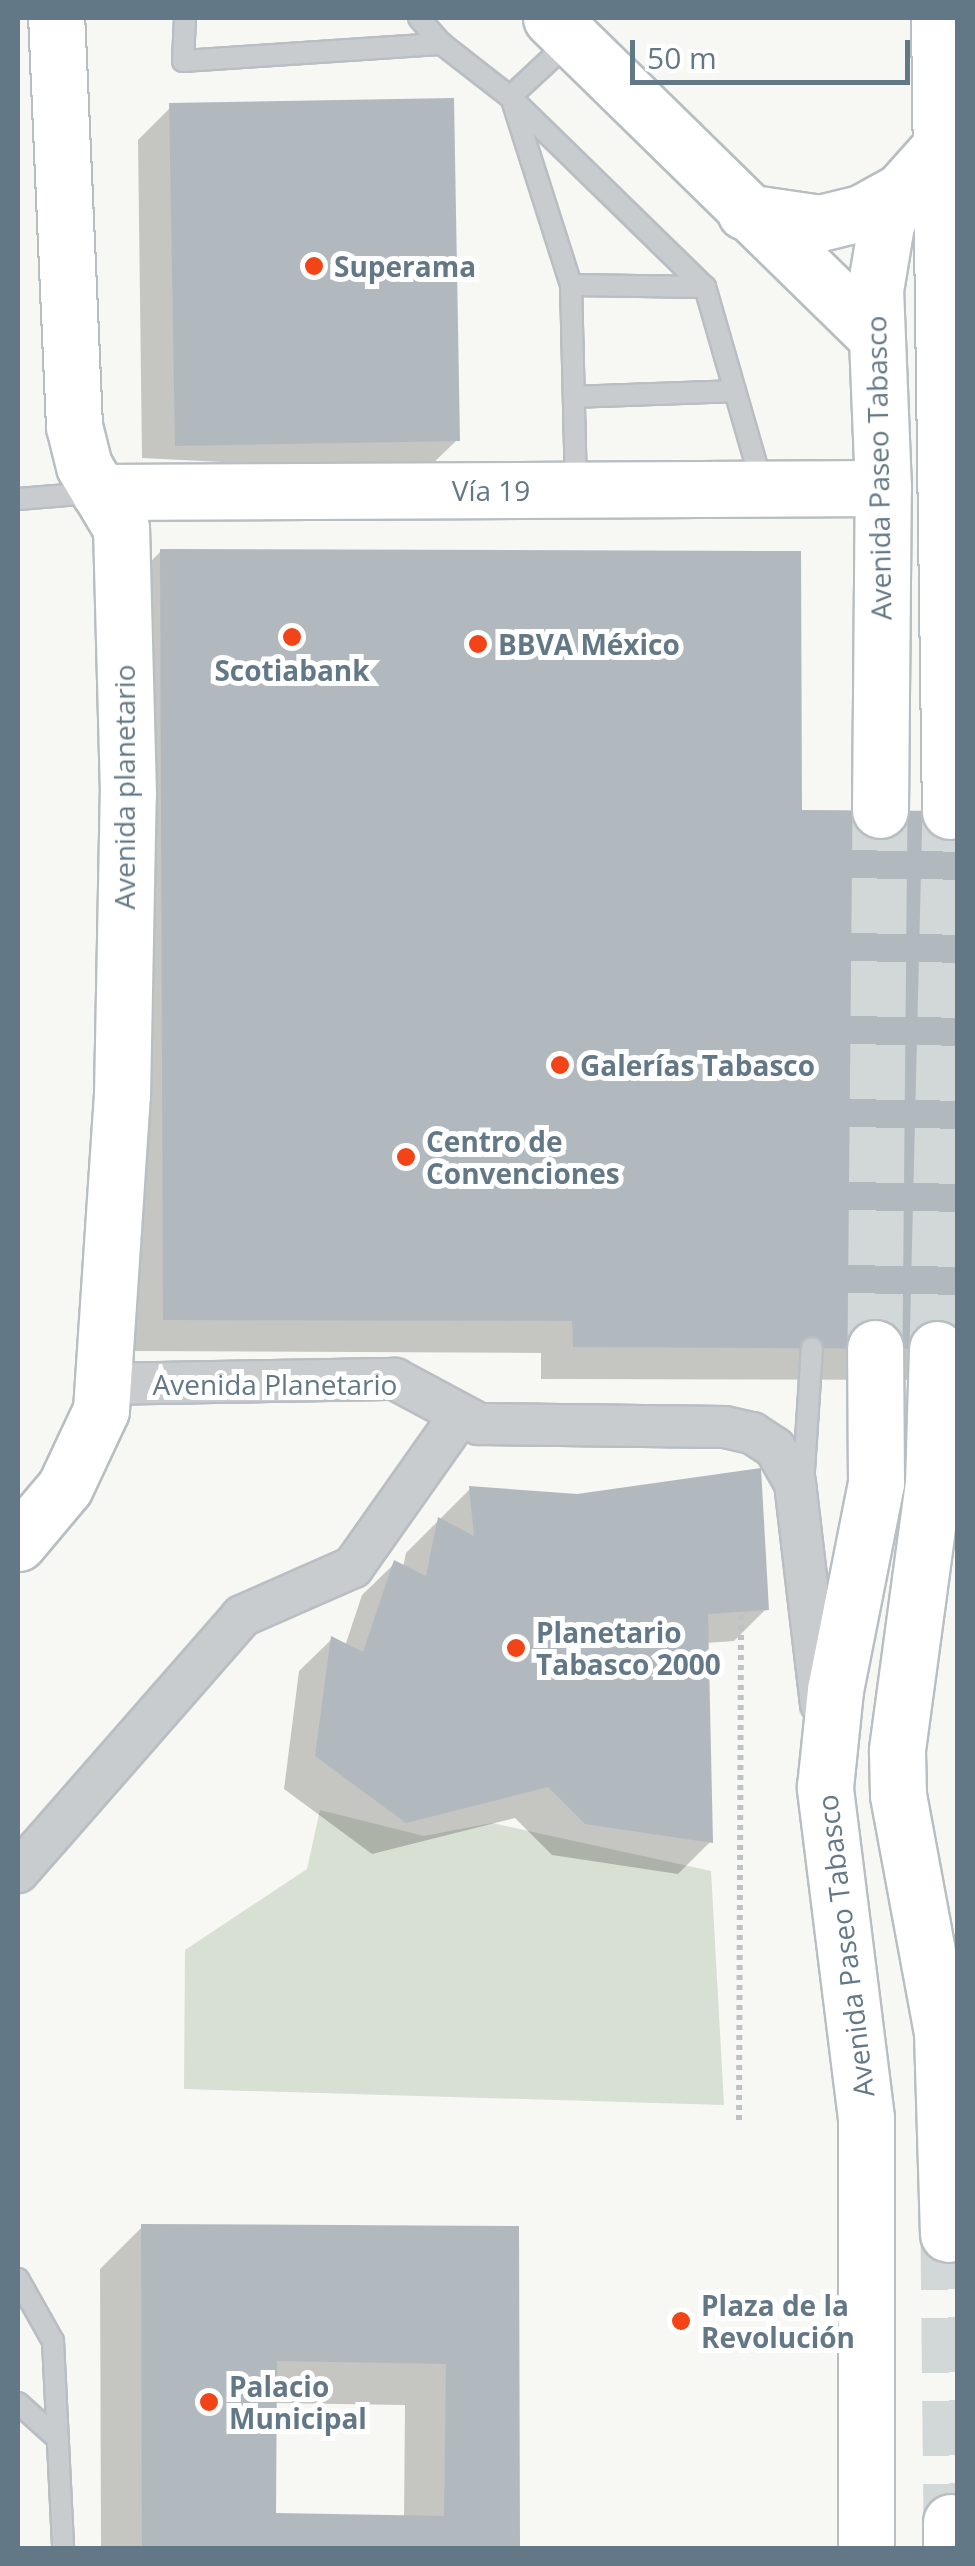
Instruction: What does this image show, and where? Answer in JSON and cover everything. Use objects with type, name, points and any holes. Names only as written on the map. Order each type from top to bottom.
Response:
[{"type":"street","name":"Avenida planetario","points":[[18,1542],[74,1472],[95,1429],[104,1384],[122,1094],[127,813],[109,505],[84,466],[74,426],[56,18]]},
{"type":"street","points":[[936,22],[942,145],[950,811]]},
{"type":"street","points":[[560,25],[745,212],[876,336]]},
{"type":"street","name":"Avenida Paseo Tabasco","points":[[880,810],[882,505],[876,336],[880,248],[901,191],[942,145]]},
{"type":"street","points":[[745,212],[820,222],[861,213],[901,191]]},
{"type":"street","name":"Vía 19","points":[[109,505],[576,490],[764,489],[882,505]]},
{"type":"street","name":"Vía 19","points":[[109,505],[882,505]]},
{"type":"street","name":"Avenida Paseo Tabasco","points":[[866,2548],[866,2118],[856,2003],[826,1821],[827,1754],[876,1483],[875,1348]]},
{"type":"street","points":[[937,1349],[933,1483],[897,1751],[901,1814],[942,2032],[948,2234]]},
{"type":"street","name":"Avenida Planetario","points":[[104,1384],[395,1380],[458,1418],[491,1426],[737,1428],[765,1439],[783,1458],[795,1484],[827,1754]]},
{"type":"street","points":[[18,1872],[242,1616],[353,1567],[458,1418]]},
{"type":"lane","points":[[185,18],[183,60],[442,44]]},
{"type":"lane","points":[[419,18],[442,44],[510,96],[704,287],[764,489]]},
{"type":"lane","points":[[510,96],[560,25]]},
{"type":"lane","points":[[510,96],[571,284],[576,490]]},
{"type":"lane","points":[[571,284],[704,287]]},
{"type":"lane","points":[[574,397],[735,391]]},
{"type":"lane","points":[[18,499],[109,505]]},
{"type":"lane","points":[[800,1528],[812,1348]]},
{"type":"lane","points":[[18,2279],[52,2341],[63,2548]]},
{"type":"lane","points":[[18,2403],[58,2439]]},
{"type":"path","points":[[740,2120],[741,1612]]},
{"type":"shaded area","points":[[320,1810],[424,1836],[492,1823],[711,1871],[724,2105],[184,2089],[185,1950],[307,1869]]},
{"type":"building","name":"Superama","points":[[454,98],[460,441],[175,446],[169,103]]},
{"type":"building","name":"Galerías Tabasco","points":[[160,549],[801,551],[802,810],[958,811],[958,1349],[573,1347],[572,1321],[163,1320]]},
{"type":"building","points":[[761,1468],[769,1610],[708,1614],[713,1843],[585,1824],[548,1787],[406,1823],[315,1756],[331,1636],[363,1652],[394,1560],[426,1576],[438,1517],[474,1536],[469,1486],[577,1494]]},
{"type":"building","name":"Palacio Municipal","points":[[141,2224],[519,2226],[520,2548],[142,2548]],"holes":[[[277,2361],[446,2364],[444,2516],[276,2513]]]},
{"type":"tunnel","points":[[875,1348],[880,810]]},
{"type":"tunnel","points":[[937,1349],[950,811]]},
{"type":"tunnel","points":[[948,2234],[951,2522]]},
{"type":"place","name":"Superama","points":[[314,266]]},
{"type":"place","name":"Scotiabank","points":[[292,637]]},
{"type":"place","name":"BBVA México","points":[[478,644]]},
{"type":"place","name":"Galerías Tabasco","points":[[560,1065]]},
{"type":"place","name":"Centro de Convenciones","points":[[406,1157]]},
{"type":"place","name":"Planetario Tabasco 2000","points":[[516,1648]]},
{"type":"place","name":"Plaza de la Revolución","points":[[681,2321]]},
{"type":"place","name":"Palacio Municipal","points":[[209,2402]]}]
